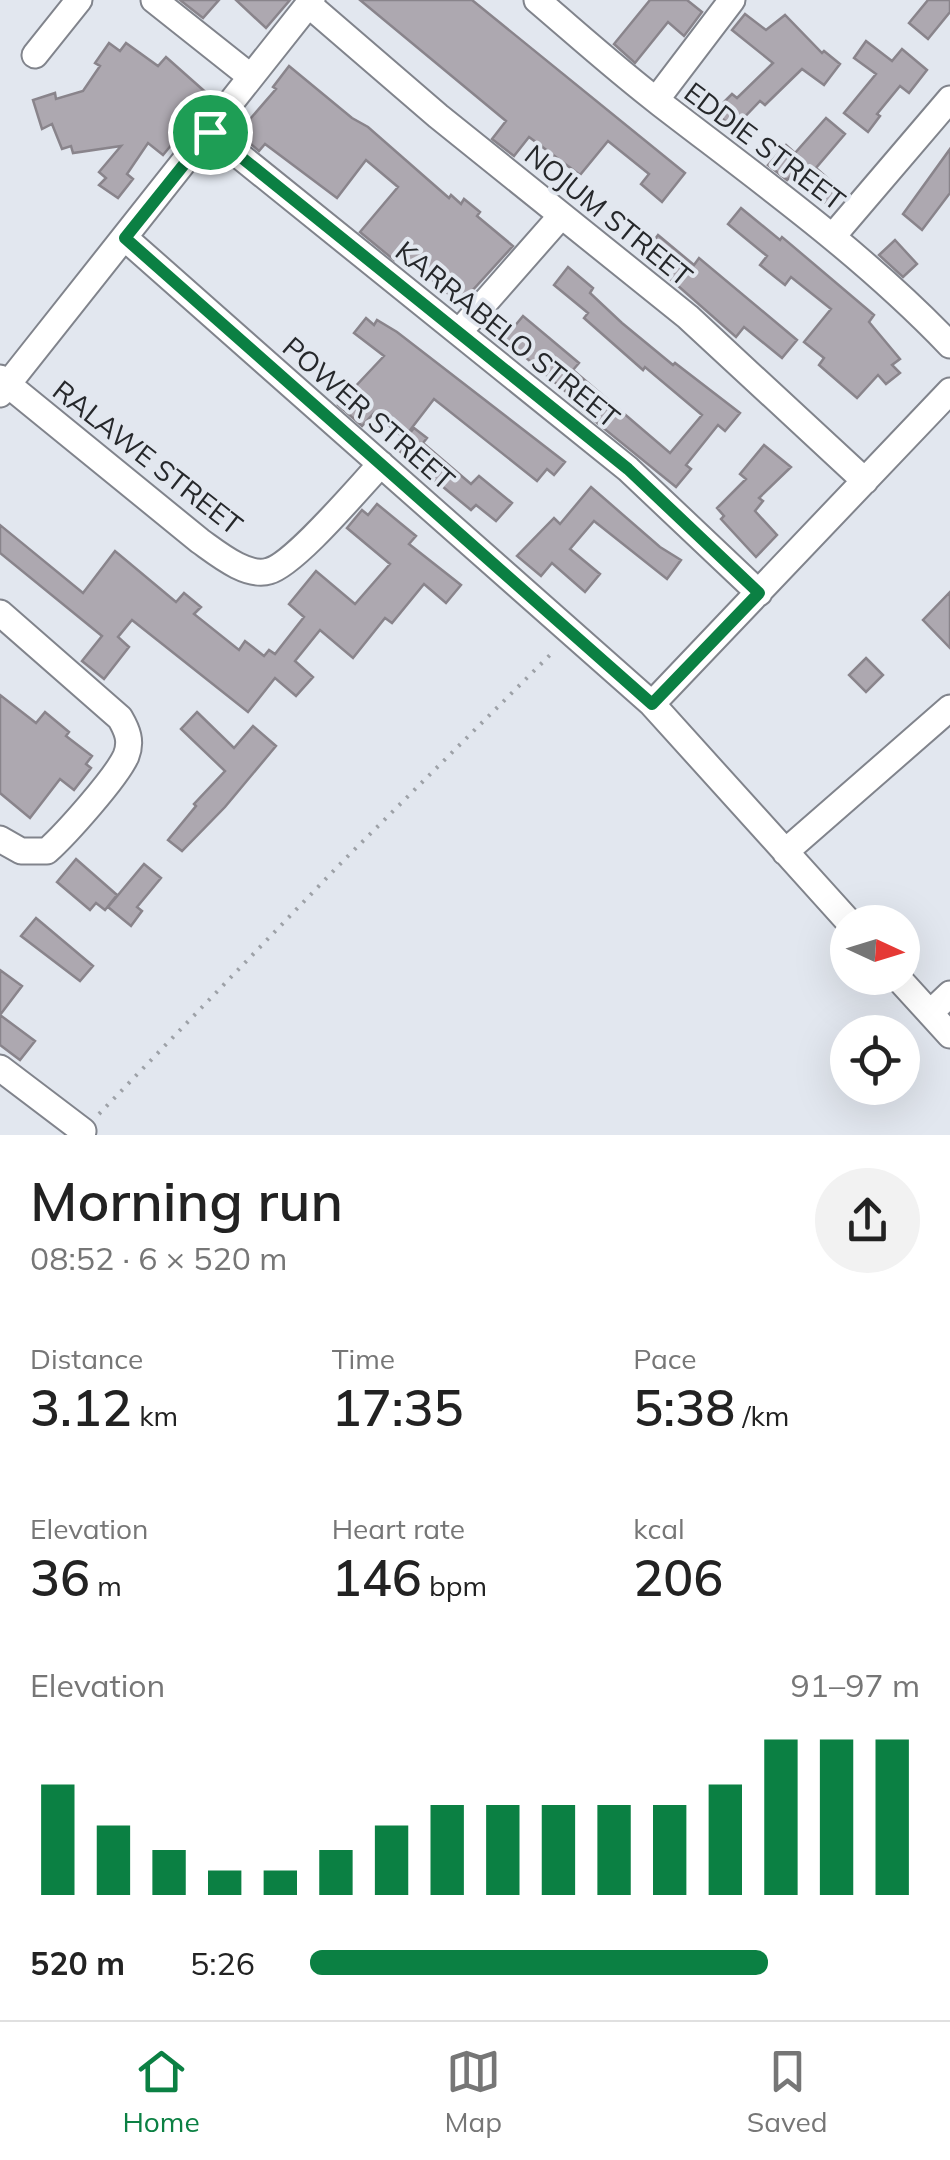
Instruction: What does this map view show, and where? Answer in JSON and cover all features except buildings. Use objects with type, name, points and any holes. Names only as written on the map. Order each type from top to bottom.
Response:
[{"type":"street","points":[[35,56],[79,0]]},
{"type":"street","points":[[154,0],[251,77]]},
{"type":"street","name":"EDDIE STREET","points":[[537,0],[656,100],[833,236],[906,299],[950,346]]},
{"type":"street","points":[[656,100],[732,0]]},
{"type":"street","points":[[3,385],[210,132],[310,2]]},
{"type":"street","name":"NOJUM STREET","points":[[310,2],[561,216],[688,317],[865,481]]},
{"type":"street","points":[[833,236],[950,99]]},
{"type":"street","name":"KARRABELO STREET","points":[[210,132],[628,469],[759,593]]},
{"type":"street","points":[[459,332],[561,216]]},
{"type":"street","name":"POWER STREET","points":[[125,238],[652,704],[833,905]]},
{"type":"street","name":"RALAWE STREET","points":[[3,385],[208,547],[246,568],[264,572],[290,557],[382,464]]},
{"type":"street","points":[[652,704],[950,391]]},
{"type":"street","points":[[0,613],[106,704],[128,732],[125,758],[48,850],[29,852],[0,839]]},
{"type":"street","points":[[785,852],[950,708]]},
{"type":"street","points":[[930,1013],[950,994]]},
{"type":"street","points":[[914,995],[950,1036]]},
{"type":"street","points":[[0,1068],[81,1133]]},
{"type":"path","points":[[81,1133],[344,860],[572,632]]},
{"type":"route","points":[[210,132],[628,469],[759,593],[652,704],[125,238],[210,132]]}]
